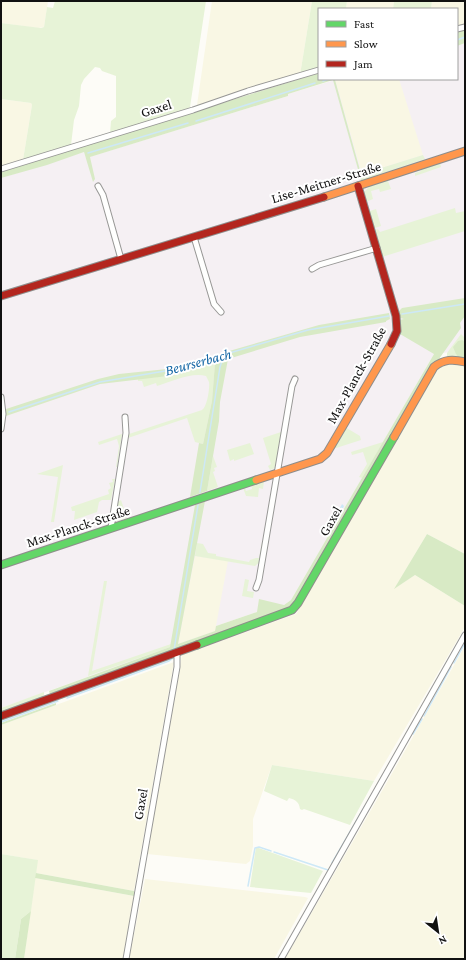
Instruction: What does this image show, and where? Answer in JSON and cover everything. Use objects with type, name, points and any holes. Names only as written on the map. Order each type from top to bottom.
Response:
[{"type":"street","name":"Gaxel","points":[[1,169],[318,70]]},
{"type":"street","name":"Lise-Meitner-Straße","points":[[1,296],[358,186],[465,151]]},
{"type":"street","points":[[98,186],[121,259]]},
{"type":"street","name":"Max-Planck-Straße","points":[[1,565],[277,472],[320,459],[327,454],[396,335],[397,327],[396,316],[358,186]]},
{"type":"street","points":[[194,237],[214,304],[221,312]]},
{"type":"street","points":[[312,269],[319,265],[377,248]]},
{"type":"street","name":"Gaxel","points":[[1,716],[292,610],[298,603],[434,367],[443,360],[448,359],[465,362]]},
{"type":"street","points":[[256,588],[260,580],[277,472],[292,386],[295,379]]},
{"type":"street","points":[[1,397],[3,414],[1,429]]},
{"type":"street","points":[[111,528],[126,433],[125,417]]},
{"type":"street","points":[[281,959],[465,635]]},
{"type":"street","name":"Gaxel","points":[[126,959],[178,663],[177,653]]},
{"type":"shaded area","points":[[1,1],[48,1],[44,27],[38,28],[1,23]]},
{"type":"shaded area","points":[[212,1],[312,1],[300,75],[199,106],[197,105]]},
{"type":"shaded area","points":[[347,1],[394,1],[393,8],[346,8]]},
{"type":"shaded area","points":[[432,1],[465,1],[465,25],[458,28],[458,8],[431,8]]},
{"type":"shaded area","points":[[465,43],[465,355],[451,352],[434,354],[291,600],[284,605],[257,612],[216,626],[215,631],[1,708],[1,178],[84,152],[86,158],[288,96],[288,94],[335,80],[458,80],[458,46]]},
{"type":"shaded area","points":[[335,80],[399,80],[423,155],[362,174]]},
{"type":"shaded area","points":[[1,99],[31,103],[32,105],[23,160],[1,167]]},
{"type":"shaded area","points":[[447,363],[465,366],[465,554],[427,534],[395,588],[415,575],[465,606],[465,627],[374,781],[272,765],[253,819],[253,846],[250,861],[246,864],[147,854],[182,655],[296,614],[439,367]]},
{"type":"shaded area","points":[[195,556],[228,561],[215,631],[178,644]]},
{"type":"shaded area","points":[[465,646],[465,959],[285,959],[375,803]]},
{"type":"shaded area","points":[[174,662],[134,891],[36,873],[37,860],[1,854],[1,725]]},
{"type":"shaded area","points":[[35,878],[134,896],[123,959],[24,959]]},
{"type":"shaded area","points":[[145,879],[308,898],[274,959],[129,959]]},
{"type":"green space","points":[[55,1],[206,1],[190,107],[110,133],[111,121],[116,117],[116,76],[95,67],[84,79],[81,85],[79,106],[74,120],[71,145],[23,160],[32,105],[31,103],[1,99],[1,23],[41,28],[44,27],[47,7],[53,8]]},
{"type":"green space","points":[[312,1],[347,1],[346,8],[318,8],[318,70],[300,75]]},
{"type":"green space","points":[[394,1],[432,1],[431,8],[393,8]]},
{"type":"green space","points":[[465,30],[465,43],[458,46],[458,32]]},
{"type":"green space","points":[[318,73],[318,80],[333,80],[288,94],[288,96],[90,157],[95,179],[93,182],[84,152],[47,165],[1,178],[1,172]]},
{"type":"green space","points":[[333,80],[335,80],[363,181],[361,180]]},
{"type":"green space","points":[[423,155],[425,159],[363,181],[362,174]]},
{"type":"green space","points":[[440,162],[441,167],[415,176],[415,173],[421,171],[421,167]]},
{"type":"green space","points":[[391,177],[394,179],[388,181],[391,189],[380,192],[379,189],[371,191],[373,199],[366,202],[364,192],[370,186],[377,183],[368,186],[364,190],[366,187],[376,181]]},
{"type":"green space","points":[[369,208],[370,211],[376,209],[381,226],[375,228],[375,230],[378,229],[380,232],[455,208],[456,213],[465,211],[465,231],[382,257],[376,239],[377,234],[375,235],[368,209]]},
{"type":"green space","points":[[465,298],[465,316],[460,323],[461,328],[434,366],[294,607],[50,694],[49,691],[170,647],[195,505],[205,501],[178,644],[215,631],[216,626],[257,612],[259,599],[284,605],[291,600],[434,354],[400,334],[399,320],[404,319],[400,318],[399,311],[402,308]]},
{"type":"green space","points":[[389,313],[390,319],[386,322],[300,337],[228,359],[207,491],[190,497],[199,443],[203,444],[212,401],[215,363],[177,375],[100,384],[6,416],[6,409],[98,379],[119,374],[167,369],[319,325]]},
{"type":"green space","points":[[461,334],[465,338],[465,341],[462,340],[456,354],[460,359],[447,357],[447,353]]},
{"type":"green space","points":[[458,341],[465,341],[465,360],[458,357],[453,347]]},
{"type":"green space","points":[[215,363],[212,401],[203,444],[195,442],[187,418],[128,438],[129,434],[202,410],[209,393],[209,382],[206,376],[188,376],[157,386],[156,383],[144,387],[142,381],[138,381],[138,379],[177,375]]},
{"type":"green space","points":[[345,427],[360,436],[361,440],[333,449]]},
{"type":"green space","points":[[281,432],[277,465],[275,468],[270,470],[268,466],[271,464],[263,438]]},
{"type":"green space","points":[[122,434],[116,467],[119,446],[117,439],[99,445],[98,442]]},
{"type":"green space","points":[[383,442],[362,478],[359,477],[367,464],[363,452],[352,455],[351,452]]},
{"type":"green space","points":[[250,443],[254,454],[230,461],[227,450]]},
{"type":"green space","points":[[213,456],[217,467],[214,468],[215,471],[213,472],[218,487],[207,491]]},
{"type":"green space","points":[[63,465],[54,522],[51,522],[58,477],[37,474]]},
{"type":"green space","points":[[112,479],[115,479],[111,500],[102,500],[99,502],[97,512],[74,520],[75,511],[72,511],[71,507],[109,494],[108,490],[111,488],[109,483],[113,482]]},
{"type":"green space","points":[[264,481],[263,489],[259,488],[258,497],[246,496],[243,488],[245,488],[246,491],[252,489],[251,484]]},
{"type":"green space","points":[[121,500],[127,518],[115,522],[118,502]]},
{"type":"green space","points":[[427,534],[465,554],[465,606],[415,575],[394,589]]},
{"type":"green space","points":[[262,542],[264,544],[261,561],[255,566],[195,556],[197,543],[203,544],[208,553],[216,554],[216,556],[249,562],[250,560],[259,558]]},
{"type":"green space","points":[[245,579],[249,580],[247,591],[254,592],[253,598],[242,596]]},
{"type":"green space","points":[[104,581],[107,581],[92,671],[171,644],[170,647],[88,676]]},
{"type":"green space","points":[[44,692],[44,695],[41,698],[1,713],[1,708]]},
{"type":"green space","points":[[56,703],[56,705],[1,725],[1,723]]},
{"type":"green space","points":[[272,765],[374,781],[350,825],[304,809],[302,810],[300,809],[298,803],[294,800],[289,798],[287,801],[264,791]]},
{"type":"green space","points":[[256,847],[323,871],[311,893],[250,887]]},
{"type":"green space","points":[[1,854],[38,860],[31,911],[21,919],[15,959],[1,958]]},
{"type":"green space","points":[[36,873],[134,891],[134,896],[35,878]]},
{"type":"green space","points":[[31,911],[24,959],[15,959],[21,919]]},
{"type":"water","points":[[342,504],[344,506],[329,535],[327,533]]},
{"type":"waterway","points":[[458,40],[465,37]]},
{"type":"waterway","points":[[196,121],[315,83]]},
{"type":"waterway","points":[[88,153],[188,123]]},
{"type":"waterway","name":"Beurserbach","points":[[402,314],[465,304]]},
{"type":"waterway","name":"Beurserbach","points":[[9,412],[100,382],[171,370],[308,330],[389,316]]},
{"type":"waterway","points":[[200,492],[220,367],[224,355]]},
{"type":"waterway","points":[[174,650],[198,505]]},
{"type":"waterway","points":[[454,663],[465,643]]},
{"type":"waterway","points":[[67,698],[172,659]]},
{"type":"waterway","points":[[424,716],[451,667]]},
{"type":"waterway","points":[[1,722],[58,701]]},
{"type":"waterway","points":[[413,734],[422,719]]},
{"type":"waterway","points":[[332,863],[365,806]]},
{"type":"waterway","points":[[248,886],[255,848],[259,847],[271,851]]},
{"type":"waterway","points":[[274,852],[328,870]]},
{"type":"traffic: fast","points":[[197,645],[292,610],[298,603],[394,437]]},
{"type":"traffic: fast","points":[[1,565],[256,480]]},
{"type":"traffic: slow","points":[[324,197],[465,151]]},
{"type":"traffic: slow","points":[[256,480],[320,459],[327,453],[391,344]]},
{"type":"traffic: slow","points":[[394,437],[434,367],[441,362],[449,360],[465,362]]},
{"type":"traffic: jam","points":[[358,186],[396,316],[397,331],[391,344]]},
{"type":"traffic: jam","points":[[1,296],[324,197]]},
{"type":"traffic: jam","points":[[1,716],[197,645]]}]
